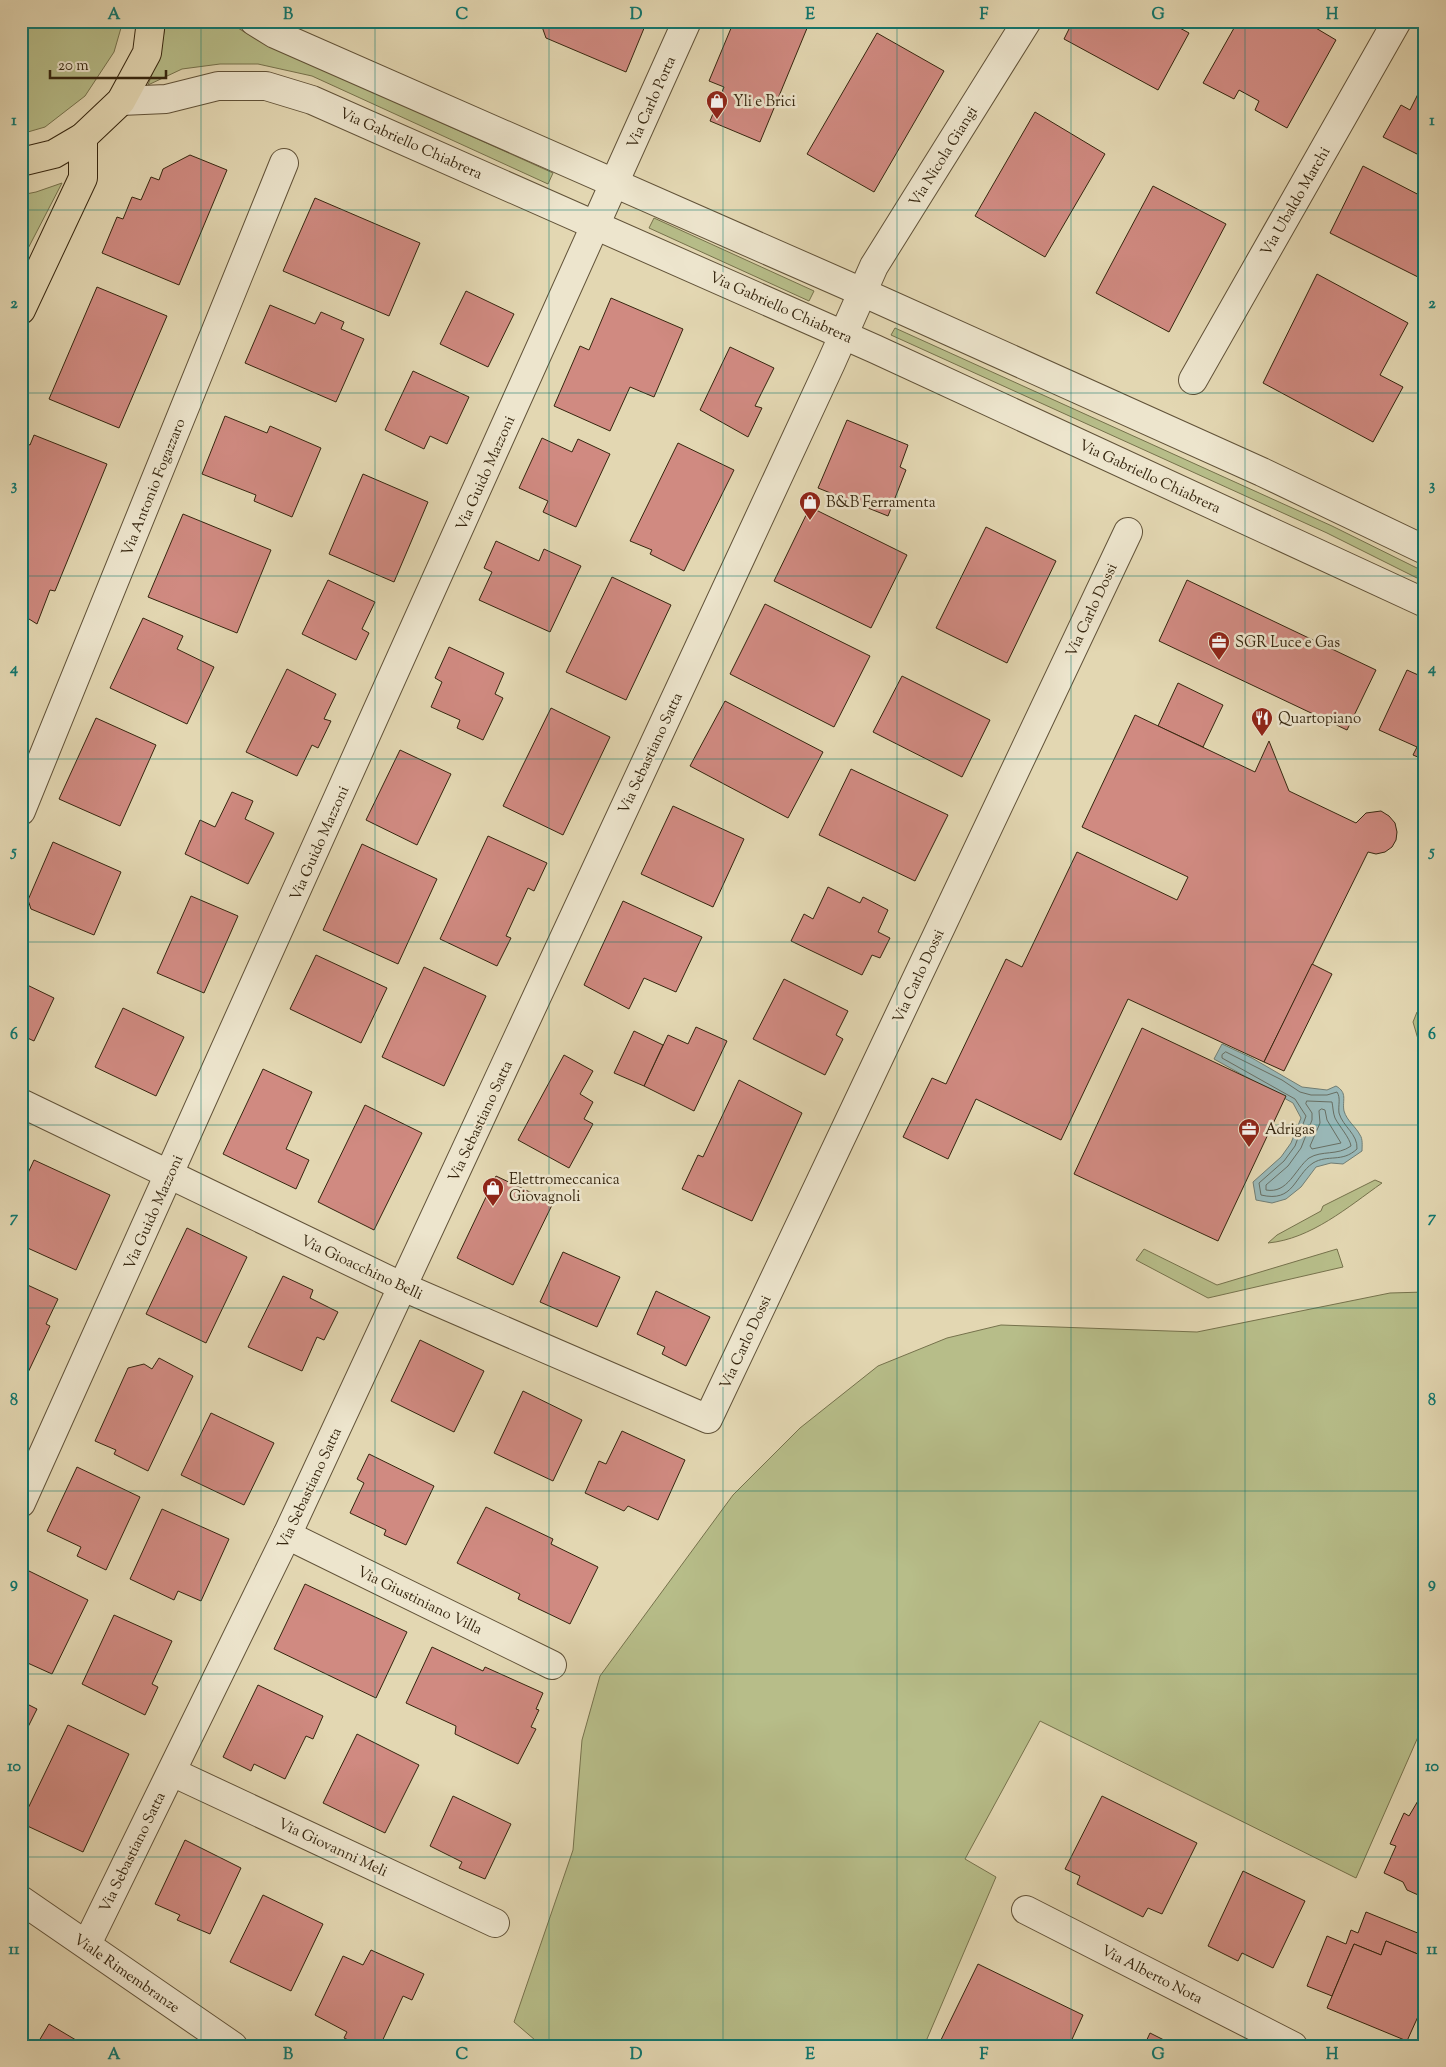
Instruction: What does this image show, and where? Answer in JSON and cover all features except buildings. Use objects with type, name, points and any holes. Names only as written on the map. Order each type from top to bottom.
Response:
[{"type":"main road","points":[[21,162],[54,154],[82,138],[121,101],[147,53],[152,21]]},
{"type":"main road","points":[[21,310],[83,178],[82,138]]},
{"type":"street","points":[[254,21],[275,34],[615,182],[1262,472],[1425,550]]},
{"type":"street","name":"Via Carlo Porta","points":[[615,182],[687,21]]},
{"type":"street","name":"Via Nicola Giangi","points":[[862,292],[874,266],[1027,21]]},
{"type":"street","name":"Via Ubaldo Marchi","points":[[1193,380],[1397,21]]},
{"type":"street","name":"Via Gabriello Chiabrera","points":[[121,101],[166,99],[218,86],[266,86],[312,100],[843,335],[1425,602]]},
{"type":"street","name":"Via Antonio Fogazzaro","points":[[21,811],[284,163]]},
{"type":"street","name":"Via Guido Mazzoni","points":[[21,1503],[615,182]]},
{"type":"street","name":"Via Sebastiano Satta","points":[[88,1944],[287,1535],[862,292]]},
{"type":"street","name":"Via Carlo Dossi","points":[[708,1420],[1128,532]]},
{"type":"street","name":"Via Gioacchino Belli","points":[[21,1102],[169,1176],[403,1287],[708,1420]]},
{"type":"street","name":"Via Giustiniano Villa","points":[[287,1535],[552,1665]]},
{"type":"street","name":"Via Giovanni Meli","points":[[172,1772],[495,1922]]},
{"type":"street","name":"Viale Rimembranze","points":[[21,1900],[88,1944],[233,2046]]},
{"type":"street","name":"Via Alberto Nota","points":[[1026,1910],[1281,2043]]},
{"type":"green space","points":[[21,21],[123,21],[114,52],[85,96],[45,127],[21,134]]},
{"type":"green space","points":[[166,21],[226,21],[258,40],[553,173],[548,184],[312,76],[258,64],[220,64],[182,69],[148,85],[161,49]]},
{"type":"green space","points":[[62,183],[21,262],[21,195]]},
{"type":"green space","points":[[654,218],[814,291],[809,301],[649,228]]},
{"type":"green space","points":[[895,328],[1332,526],[1425,572],[1425,582],[1327,533],[891,335]]},
{"type":"green space","points":[[1425,1007],[1425,1063],[1413,1022],[1417,1012]]},
{"type":"green space","points":[[1375,1180],[1382,1183],[1314,1229],[1284,1240],[1268,1243],[1277,1235],[1321,1211],[1323,1206]]},
{"type":"green space","points":[[1144,1249],[1217,1285],[1337,1249],[1343,1267],[1208,1298],[1136,1260]]},
{"type":"green space","points":[[1425,1292],[1425,1721],[1356,1878],[1040,1721],[965,1859],[996,1877],[924,2046],[542,2046],[514,2022],[573,1850],[582,1740],[600,1676],[733,1495],[800,1428],[878,1366],[947,1338],[1001,1325],[1197,1332],[1390,1293]]},
{"type":"water","points":[[1222,1044],[1252,1058],[1302,1087],[1327,1090],[1336,1086],[1340,1089],[1344,1097],[1345,1115],[1361,1137],[1362,1151],[1343,1164],[1331,1163],[1316,1167],[1301,1187],[1286,1199],[1272,1203],[1256,1200],[1253,1182],[1281,1157],[1291,1143],[1301,1118],[1293,1103],[1214,1059]]},
{"type":"place","name":"Yli e Brici","points":[[717,120]]},
{"type":"place","name":"B&B Ferramenta","points":[[810,521]]},
{"type":"place","name":"SGR Luce e Gas","points":[[1219,661]]},
{"type":"place","name":"Quartopiano","points":[[1262,737]]},
{"type":"place","name":"Adrigas","points":[[1249,1148]]},
{"type":"place","name":"Elettromeccanica Giovagnoli","points":[[493,1207]]}]
